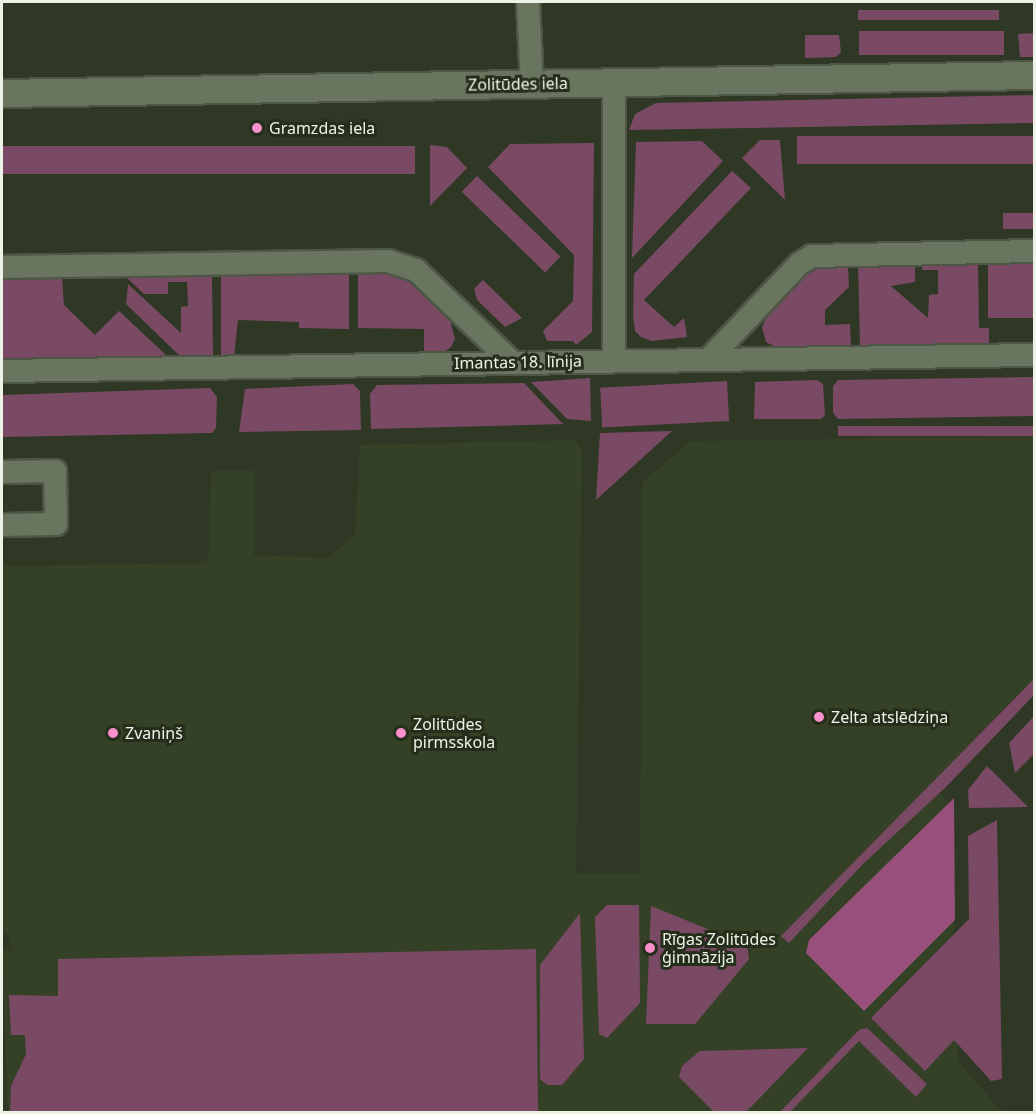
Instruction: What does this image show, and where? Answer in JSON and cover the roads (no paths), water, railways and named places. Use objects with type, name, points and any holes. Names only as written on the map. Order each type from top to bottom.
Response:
[{"type":"street","points":[[528,2],[532,83]]},
{"type":"street","name":"Zolitūdes iela","points":[[2,93],[1035,75]]},
{"type":"street","points":[[614,83],[614,360]]},
{"type":"street","points":[[708,360],[799,264],[812,256],[1035,251]]},
{"type":"street","points":[[2,267],[388,261],[416,270],[511,361]]},
{"type":"street","name":"Imantas 18. līnija","points":[[2,371],[511,361],[1035,355]]},
{"type":"street","points":[[2,472],[55,471],[56,524],[2,525]]},
{"type":"place","name":"Gramzdas iela","points":[[257,128]]},
{"type":"place","name":"Zelta atslēdziņa","points":[[819,717]]},
{"type":"place","name":"Zvaniņš","points":[[113,733]]},
{"type":"place","name":"Zolitūdes pirmsskola","points":[[401,733]]},
{"type":"place","name":"Rīgas Zolitūdes ģimnāzija","points":[[650,948]]}]
